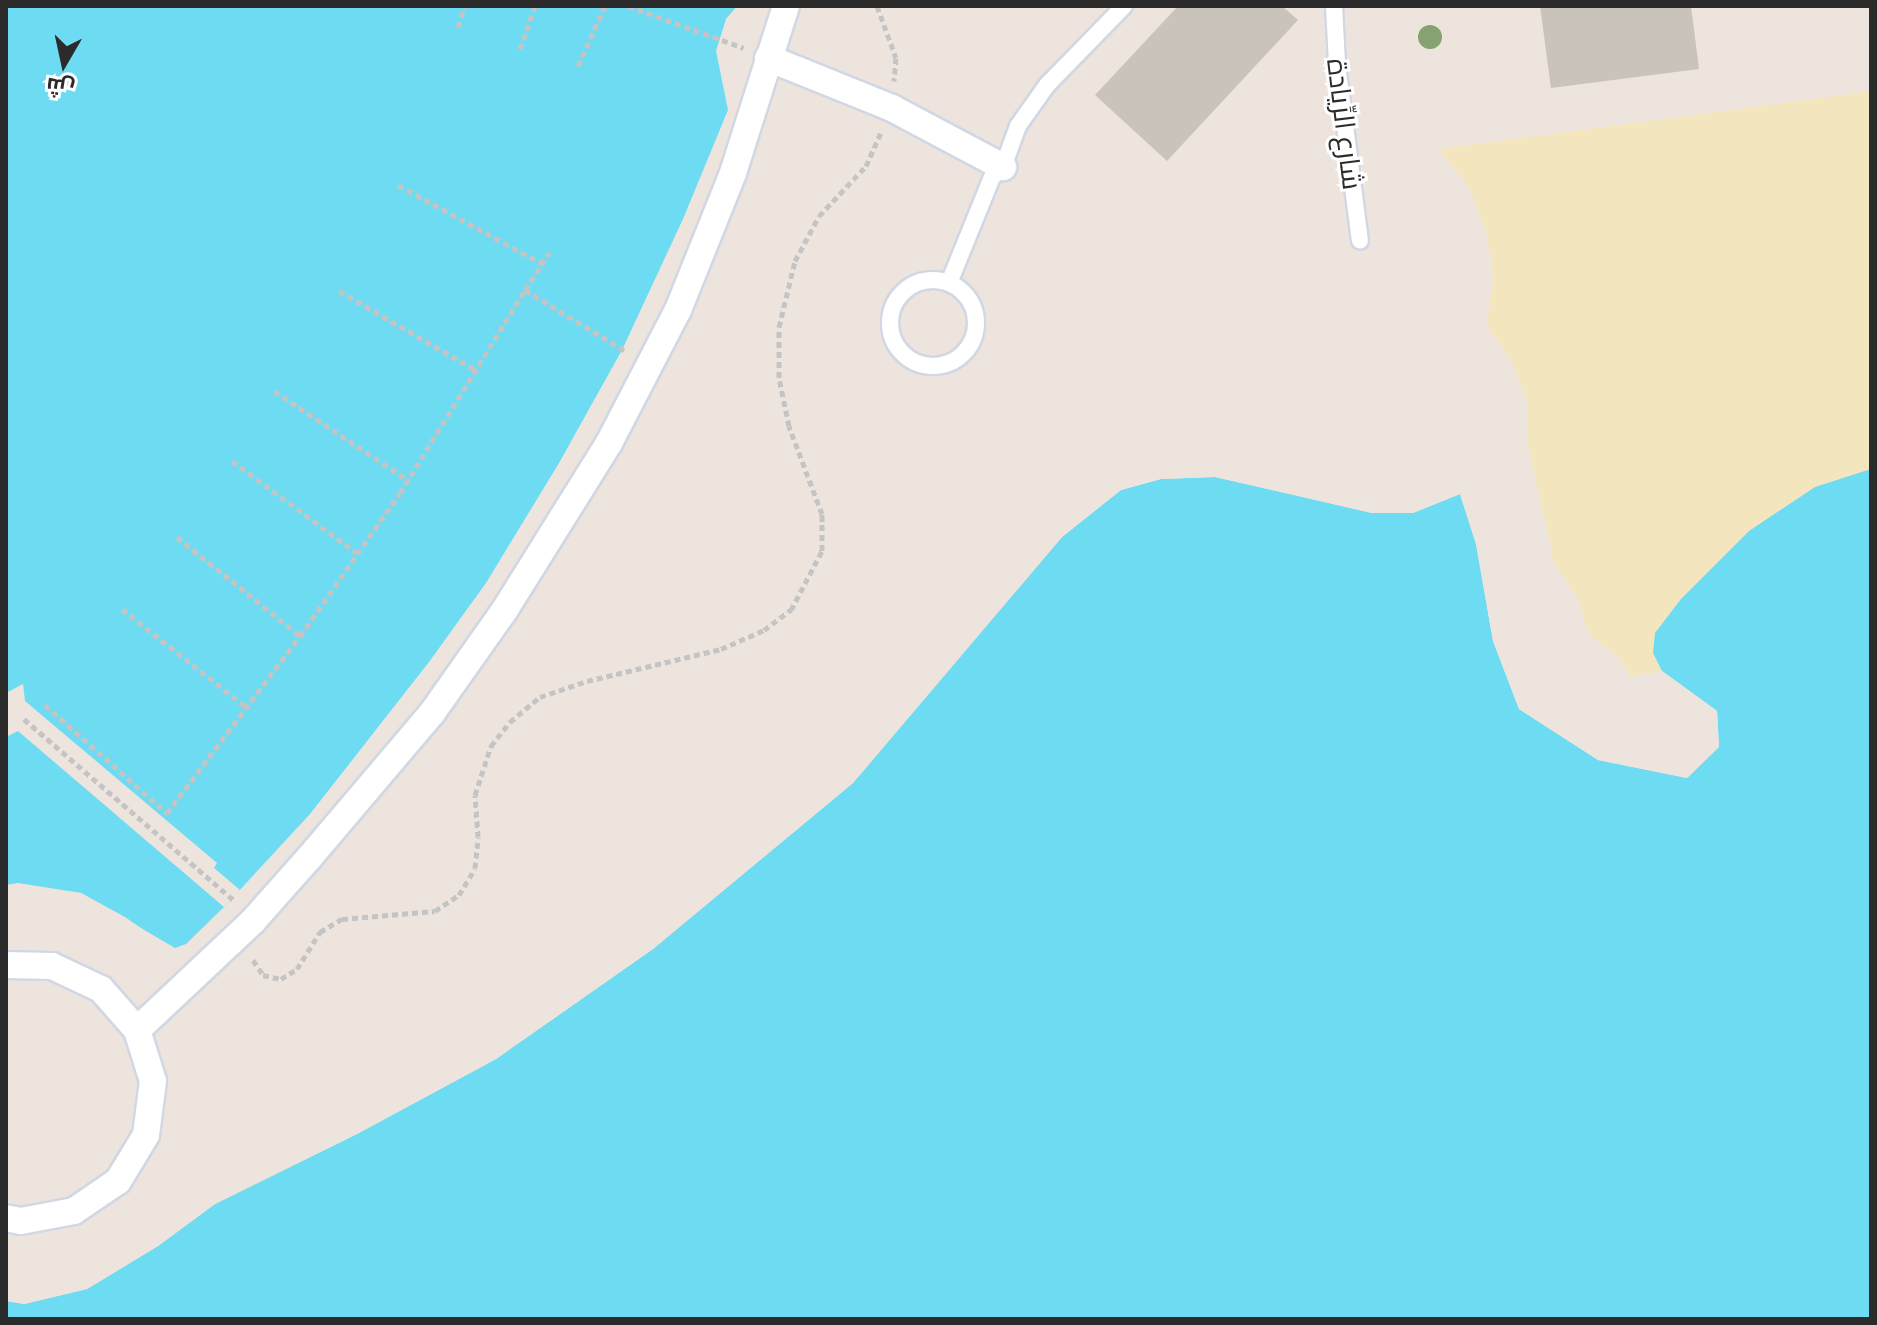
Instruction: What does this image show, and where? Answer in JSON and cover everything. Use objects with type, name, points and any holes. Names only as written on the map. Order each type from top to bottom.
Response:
[{"type":"street","points":[[137,1030],[244,929],[432,713],[504,611],[609,443],[678,310],[733,173],[786,6]]},
{"type":"street","points":[[768,58],[892,108],[1003,167]]},
{"type":"street","points":[[6,965],[52,966],[101,989],[137,1030],[153,1081],[146,1135],[118,1181],[74,1211],[21,1221],[6,1218]]},
{"type":"lane","points":[[949,283],[992,177],[1003,167],[1018,126],[1047,85],[1124,6]]},
{"type":"lane","name":"شارع الرِّيادة","points":[[1334,6],[1337,64],[1360,241]]},
{"type":"lane","points":[[926,280],[949,283],[968,296],[975,309],[974,338],[955,360],[925,366],[908,358],[897,347],[891,333],[892,307],[900,294],[912,285],[926,280]]},
{"type":"path","points":[[458,27],[465,6]]},
{"type":"path","points":[[520,49],[535,6]]},
{"type":"path","points":[[578,66],[605,6]]},
{"type":"path","points":[[628,6],[718,37]]},
{"type":"path","points":[[24,719],[232,897],[263,975],[281,979],[297,969],[320,932],[342,919],[435,911],[459,895],[475,868],[475,795],[491,746],[510,722],[540,697],[587,681],[721,649],[764,630],[791,610],[822,551],[822,514],[789,426],[779,378],[779,327],[795,261],[819,216],[866,166],[892,108],[896,58],[877,6]]},
{"type":"path","points":[[398,185],[543,264]]},
{"type":"path","points":[[45,705],[167,813],[300,636],[408,480],[550,252]]},
{"type":"path","points":[[525,290],[622,350]]},
{"type":"path","points":[[339,291],[476,370]]},
{"type":"path","points":[[274,391],[408,480]]},
{"type":"path","points":[[232,461],[357,553]]},
{"type":"path","points":[[177,537],[300,636]]},
{"type":"path","points":[[122,609],[246,707]]},
{"type":"sand","points":[[1871,91],[1871,469],[1815,487],[1749,531],[1681,599],[1655,633],[1653,653],[1662,671],[1630,677],[1619,657],[1589,635],[1578,598],[1554,563],[1528,445],[1528,403],[1510,358],[1487,326],[1493,274],[1487,235],[1469,188],[1439,149]]},
{"type":"water","points":[[6,6],[737,6],[726,19],[716,51],[728,110],[683,219],[622,350],[559,463],[486,583],[429,662],[310,814],[224,907],[186,944],[175,948],[81,893],[6,885]]},
{"type":"water","points":[[1871,469],[1871,1319],[6,1319],[6,1301],[24,1304],[87,1289],[158,1246],[215,1204],[357,1134],[496,1059],[653,949],[853,783],[1062,537],[1121,490],[1161,479],[1215,477],[1372,513],[1413,513],[1460,494],[1476,544],[1493,641],[1519,709],[1598,760],[1687,778],[1719,747],[1717,711],[1662,671],[1653,653],[1655,633],[1681,599],[1749,531],[1815,487]]},
{"type":"pier","points":[[1215,473],[1373,509],[1413,509],[1462,490],[1479,544],[1497,640],[1522,707],[1599,756],[1686,773],[1715,745],[1713,713],[1658,671],[1662,671],[1717,711],[1719,747],[1687,778],[1598,760],[1519,709],[1493,641],[1476,544],[1460,494],[1413,513],[1372,513],[1215,477],[1161,479],[1121,490],[1062,537],[853,783],[653,949],[496,1059],[357,1134],[215,1204],[158,1246],[87,1289],[24,1304],[6,1301],[6,1297],[24,1300],[85,1285],[156,1243],[213,1200],[356,1130],[494,1055],[651,946],[850,780],[1059,534],[1119,486],[1161,475]]},
{"type":"pier","points":[[23,684],[25,701],[217,863],[214,868],[240,890],[224,907],[18,731],[6,737],[6,693]]},
{"type":"pier","points":[[18,883],[81,893],[125,917],[161,942],[158,945],[123,920],[80,897],[6,889],[6,885]]},
{"type":"building","points":[[1178,6],[1282,6],[1298,20],[1167,161],[1095,95]]},
{"type":"building","points":[[1540,6],[1691,6],[1699,69],[1551,88]]}]
